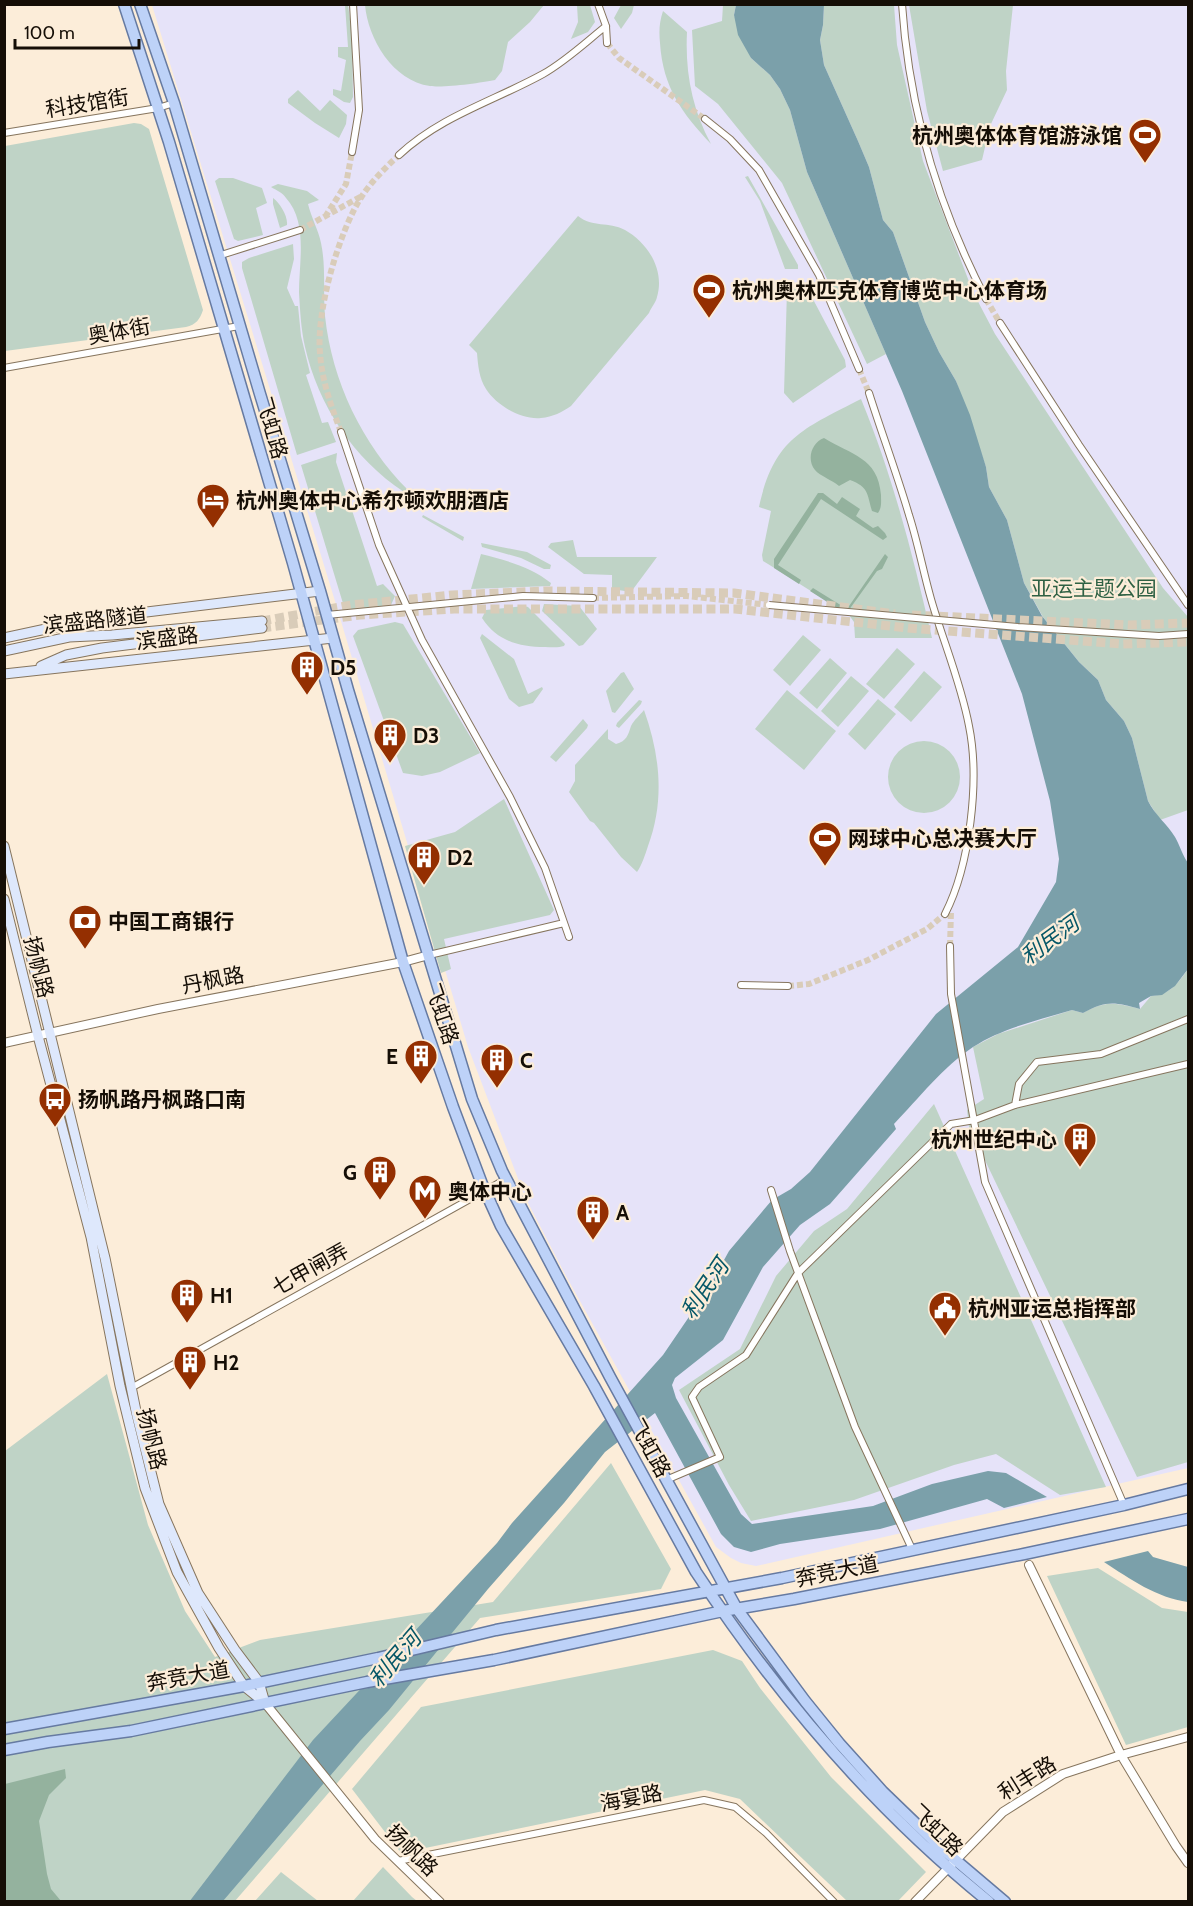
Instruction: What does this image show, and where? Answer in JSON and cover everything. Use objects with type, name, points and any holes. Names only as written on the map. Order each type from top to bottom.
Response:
[{"type":"main road","name":"飞虹路","points":[[124,4],[158,108],[224,329],[403,962],[453,1107],[501,1226],[594,1386],[696,1572],[766,1671],[848,1770],[952,1864],[1005,1902]]},
{"type":"main road","name":"飞虹路","points":[[140,4],[174,103],[472,1099],[506,1179],[639,1431],[737,1609],[839,1743],[989,1902]]},
{"type":"main road","name":"滨盛路","points":[[4,638],[97,618],[320,591]]},
{"type":"main road","name":"滨盛路隧道","points":[[4,651],[69,637],[262,625],[102,648],[66,655],[33,669]]},
{"type":"main road","name":"滨盛路","points":[[4,674],[33,669],[333,638]]},
{"type":"main road","points":[[4,846],[105,1258],[131,1388],[159,1504],[198,1593],[259,1682],[266,1704]]},
{"type":"main road","name":"扬帆路","points":[[4,899],[91,1237],[120,1386],[145,1488],[177,1572],[219,1648],[244,1686],[266,1704]]},
{"type":"main road","name":"奔竞大道","points":[[4,1729],[244,1686],[496,1630],[710,1593],[1124,1505],[1188,1489]]},
{"type":"main road","name":"奔竞大道","points":[[4,1750],[131,1731],[367,1682],[494,1660],[723,1611],[1024,1554],[1188,1519]]},
{"type":"street","points":[[352,152],[358,110],[353,4]]},
{"type":"street","points":[[598,4],[606,26],[607,44]]},
{"type":"street","points":[[902,4],[905,53],[930,166],[964,256],[986,299]]},
{"type":"street","points":[[399,155],[413,141],[438,125],[544,73],[606,26]]},
{"type":"street","name":"科技馆街","points":[[4,133],[158,108],[174,103]]},
{"type":"street","points":[[705,119],[730,139],[759,170],[819,275],[859,369]]},
{"type":"street","points":[[218,256],[300,230]]},
{"type":"street","points":[[1000,323],[1188,606]]},
{"type":"street","name":"奥体街","points":[[4,368],[239,326]]},
{"type":"street","points":[[868,393],[909,515],[930,597],[970,728],[972,760],[968,844],[948,913]]},
{"type":"street","points":[[341,432],[379,545],[422,640],[545,868],[569,938]]},
{"type":"street","points":[[327,615],[523,596],[593,598]]},
{"type":"street","points":[[769,605],[1018,627],[1159,636],[1188,634]]},
{"type":"street","points":[[429,955],[564,923]]},
{"type":"street","points":[[950,946],[951,994],[985,1182],[1124,1505]]},
{"type":"street","name":"丹枫路","points":[[4,1043],[158,1009],[429,955]]},
{"type":"street","points":[[741,985],[788,986]]},
{"type":"street","points":[[1015,1105],[1019,1084],[1037,1062],[1101,1054],[1188,1018]]},
{"type":"street","points":[[666,1480],[720,1456],[692,1397],[699,1387],[747,1355],[798,1273],[951,1124],[975,1120],[1015,1105],[1188,1065]]},
{"type":"street","name":"七甲闸弄","points":[[131,1388],[506,1179]]},
{"type":"street","points":[[771,1190],[790,1251],[855,1427],[912,1549]]},
{"type":"street","points":[[1029,1565],[1121,1755],[1188,1863]]},
{"type":"street","name":"扬帆路","points":[[266,1704],[375,1839],[440,1902]]},
{"type":"street","name":"利丰路","points":[[915,1902],[1003,1812],[1063,1774],[1188,1737]]},
{"type":"street","name":"海宴路","points":[[398,1861],[704,1800],[735,1807],[766,1833],[834,1902]]},
{"type":"shaded area","points":[[152,5],[1188,5],[1188,1468],[756,1566],[741,1563],[716,1547],[525,1197],[468,1047],[335,601]]},
{"type":"green space","points":[[365,4],[544,5],[530,22],[508,42],[502,71],[495,80],[462,85],[430,86],[405,76],[385,56],[371,31]]},
{"type":"green space","points":[[345,5],[348,5],[352,33],[353,97],[350,103],[333,95],[333,89],[341,91],[346,60],[338,57],[338,47],[348,47]]},
{"type":"green space","points":[[577,5],[590,5],[595,22],[588,32],[571,39],[578,22]]},
{"type":"green space","points":[[621,5],[634,5],[632,13],[621,29],[614,18]]},
{"type":"green space","points":[[723,5],[736,5],[734,15],[751,58],[770,75],[790,110],[807,172],[886,354],[867,364],[782,183],[718,104],[695,86],[692,30],[722,21]]},
{"type":"green space","name":"亚运主题公园","points":[[824,5],[894,5],[897,45],[923,161],[973,292],[995,334],[1163,588],[1188,617],[1188,810],[1160,820],[1148,801],[1132,738],[1124,721],[1106,700],[1098,680],[1079,662],[1043,617],[1024,583],[1007,520],[989,487],[986,467],[956,381],[925,322],[893,232],[883,220],[869,167],[824,65],[820,40]]},
{"type":"green space","points":[[909,5],[1013,5],[1006,71],[1007,90],[990,126],[982,160],[943,171],[927,111]]},
{"type":"green space","points":[[663,11],[687,32],[687,61],[691,90],[704,131],[711,144],[683,110],[670,87],[660,43]]},
{"type":"green space","points":[[298,90],[320,111],[330,100],[347,115],[346,124],[339,138],[288,103],[288,99]]},
{"type":"green space","points":[[134,123],[149,129],[203,310],[200,316],[195,323],[186,327],[5,351],[5,146]]},
{"type":"green space","points":[[748,176],[798,265],[798,269],[785,269],[760,201],[745,177]]},
{"type":"green space","points":[[219,178],[233,178],[262,188],[267,203],[256,208],[263,235],[238,241],[234,239],[215,181]]},
{"type":"green space","points":[[278,184],[307,191],[319,200],[308,204],[323,252],[325,316],[334,364],[363,432],[377,453],[408,490],[404,492],[369,464],[354,447],[329,410],[319,389],[305,347],[302,326],[299,292],[300,230],[293,208],[283,195],[271,187]]},
{"type":"green space","points":[[273,198],[281,206],[286,218],[287,225],[280,228],[273,204]]},
{"type":"green space","points":[[578,216],[589,222],[619,227],[641,242],[653,258],[659,277],[656,301],[649,313],[571,406],[549,417],[525,417],[503,406],[490,395],[480,376],[477,353],[469,345]]},
{"type":"green space","points":[[293,244],[294,259],[287,288],[295,306],[298,306],[301,336],[310,373],[306,375],[322,423],[328,422],[336,442],[297,455],[242,268],[242,262],[249,258]]},
{"type":"green space","points":[[805,284],[845,360],[846,367],[793,403],[784,393],[787,290],[788,285]]},
{"type":"green space","points":[[861,399],[883,457],[901,517],[932,638],[855,638],[854,622],[849,615],[763,561],[762,555],[771,511],[759,507],[773,465],[794,438],[807,428]]},
{"type":"green space","points":[[824,438],[862,459],[875,472],[881,495],[881,507],[878,513],[872,511],[866,492],[861,485],[850,480],[839,486],[812,466],[812,451],[816,443]]},
{"type":"green space","points":[[337,453],[336,462],[377,586],[383,584],[395,596],[391,605],[345,610],[301,465]]},
{"type":"green space","points":[[818,493],[823,493],[837,504],[842,497],[860,509],[856,516],[873,528],[878,526],[887,537],[883,540],[821,499],[778,565],[801,580],[799,584],[774,568],[774,559]]},
{"type":"green space","points":[[423,515],[464,537],[463,541],[422,517]]},
{"type":"green space","points":[[573,540],[577,557],[657,557],[631,592],[612,589],[612,575],[584,574],[548,547],[551,543]]},
{"type":"green space","points":[[481,543],[527,552],[551,565],[550,569],[544,569],[521,558],[482,547]]},
{"type":"green space","points":[[481,554],[526,568],[551,583],[550,586],[471,589]]},
{"type":"green space","points":[[885,554],[888,557],[882,569],[877,571],[846,614],[810,591],[813,588],[847,609]]},
{"type":"green space","points":[[544,604],[579,606],[597,629],[583,645],[579,646],[542,611]]},
{"type":"green space","points":[[528,607],[565,644],[564,646],[535,647],[509,641],[495,632],[482,618],[486,610]]},
{"type":"green space","points":[[395,622],[403,624],[480,753],[440,772],[422,776],[403,773],[353,636],[358,630]]},
{"type":"green space","points":[[482,634],[514,659],[528,694],[542,687],[543,689],[533,703],[519,707],[509,699],[480,638]]},
{"type":"green space","points":[[803,635],[821,650],[790,686],[773,670]]},
{"type":"green space","points":[[897,648],[915,664],[884,699],[866,684]]},
{"type":"green space","points":[[830,658],[847,673],[817,709],[799,693]]},
{"type":"green space","points":[[924,671],[942,687],[911,722],[894,707]]},
{"type":"green space","points":[[624,672],[634,689],[615,713],[612,712],[606,691]]},
{"type":"green space","points":[[851,676],[869,691],[838,727],[821,711]]},
{"type":"green space","points":[[787,690],[836,731],[804,770],[755,729]]},
{"type":"green space","points":[[878,699],[896,714],[865,750],[848,734]]},
{"type":"green space","points":[[639,700],[642,701],[641,704],[619,728],[616,726],[617,723]]},
{"type":"green space","points":[[644,710],[657,761],[658,795],[653,829],[637,872],[590,821],[569,792],[575,781],[575,765],[606,731],[608,729],[608,739],[616,744],[623,741],[632,724]]},
{"type":"green space","points":[[583,719],[588,725],[587,728],[556,762],[550,757]]},
{"type":"green space","points":[[931,741],[950,751],[958,763],[960,777],[958,791],[950,803],[938,811],[917,813],[898,803],[890,791],[888,770],[898,751],[910,743]]},
{"type":"green space","points":[[504,799],[554,910],[550,915],[444,939],[451,969],[441,973],[405,846],[455,832]]},
{"type":"green space","name":"杭州世纪中心","points":[[1188,969],[1188,1462],[1137,1477],[969,1127],[967,1110],[984,1099],[973,1047],[998,1034],[1072,1010],[1083,1013],[1105,1004],[1140,1009],[1151,996],[1164,993],[1173,987]]},
{"type":"green space","points":[[934,1104],[1106,1487],[1060,1495],[996,1454],[954,1465],[854,1500],[751,1521],[729,1485],[679,1390],[740,1349],[776,1276],[814,1231],[847,1209]]},
{"type":"green space","points":[[107,1374],[148,1525],[185,1611],[215,1657],[260,1640],[493,1602],[611,1463],[671,1569],[661,1589],[480,1618],[235,1901],[5,1902],[5,1451]]},
{"type":"green space","points":[[1098,1568],[1162,1608],[1188,1612],[1188,1727],[1126,1745],[1047,1576]]},
{"type":"green space","points":[[713,1650],[742,1661],[760,1688],[831,1777],[926,1872],[898,1901],[847,1901],[740,1799],[705,1790],[401,1853],[352,1789],[421,1707]]},
{"type":"green space","points":[[65,1769],[66,1778],[49,1795],[39,1821],[51,1889],[61,1901],[7,1901],[4,1896],[5,1784]]},
{"type":"green space","points":[[383,1867],[412,1897],[417,1901],[353,1901]]},
{"type":"green space","points":[[281,1872],[318,1901],[255,1901]]},
{"type":"water","name":"利民河","points":[[736,5],[824,5],[820,40],[824,65],[869,167],[883,220],[893,232],[925,322],[956,381],[970,415],[986,467],[989,487],[1007,520],[1024,583],[1042,616],[1079,662],[1098,680],[1106,700],[1124,721],[1132,738],[1148,801],[1175,837],[1188,863],[1188,969],[1175,986],[1162,995],[1151,996],[1139,1003],[1140,1009],[1111,1003],[1083,1013],[1072,1010],[996,1035],[962,1055],[941,1073],[894,1124],[896,1129],[830,1204],[800,1225],[763,1267],[723,1340],[675,1378],[672,1385],[676,1398],[741,1514],[752,1524],[873,1506],[932,1484],[988,1471],[1006,1473],[1047,1497],[1004,1508],[987,1499],[880,1529],[780,1544],[751,1552],[734,1547],[721,1534],[655,1413],[605,1452],[389,1710],[223,1901],[189,1902],[313,1740],[497,1543],[512,1523],[663,1355],[708,1289],[729,1251],[772,1200],[791,1189],[810,1172],[936,1014],[1018,947],[1056,882],[1059,859],[1050,801],[1022,694],[902,391],[807,172],[790,110],[780,89],[770,75],[751,58],[738,35],[734,15]]},
{"type":"water","points":[[1148,1551],[1153,1557],[1188,1567],[1188,1602],[1155,1592],[1104,1562]]},
{"type":"tunnel","points":[[607,43],[619,58],[705,119]]},
{"type":"tunnel","points":[[325,217],[346,184],[352,152]]},
{"type":"tunnel","points":[[341,432],[321,363],[320,336],[325,294],[345,229],[353,211],[370,185],[399,155]]},
{"type":"tunnel","points":[[300,230],[362,196]]},
{"type":"tunnel","points":[[986,299],[1000,323]]},
{"type":"tunnel","points":[[859,369],[869,393]]},
{"type":"tunnel","points":[[262,621],[351,605],[452,595],[545,591],[734,593],[895,614]]},
{"type":"tunnel","points":[[593,598],[687,596],[769,605]]},
{"type":"tunnel","points":[[262,628],[360,615],[454,609],[735,609],[908,628],[1123,644],[1188,642]]},
{"type":"tunnel","points":[[912,615],[1129,625],[1188,623]]},
{"type":"tunnel","points":[[950,946],[951,911]]},
{"type":"tunnel","points":[[788,986],[809,984],[868,960],[927,929],[945,914]]},
{"type":"place","name":"杭州奥体体育馆游泳馆","points":[[1145,164]]},
{"type":"place","name":"杭州奥林匹克体育博览中心体育场","points":[[709,319]]},
{"type":"place","name":"杭州奥体中心希尔顿欢朋酒店","points":[[213,529]]},
{"type":"place","name":"D5","points":[[307,696]]},
{"type":"place","name":"D3","points":[[390,764]]},
{"type":"place","name":"网球中心总决赛大厅","points":[[825,867]]},
{"type":"place","name":"D2","points":[[424,886]]},
{"type":"place","name":"中国工商银行","points":[[85,950]]},
{"type":"place","name":"E","points":[[421,1085]]},
{"type":"place","name":"C","points":[[497,1089]]},
{"type":"place","name":"扬帆路丹枫路口南","points":[[55,1128]]},
{"type":"place","name":"杭州世纪中心","points":[[1080,1168]]},
{"type":"place","name":"G","points":[[380,1201]]},
{"type":"place","name":"奥体中心","points":[[425,1220]]},
{"type":"place","name":"A","points":[[593,1241]]},
{"type":"place","name":"H1","points":[[187,1324]]},
{"type":"place","name":"杭州亚运总指挥部","points":[[945,1337]]},
{"type":"place","name":"H2","points":[[190,1391]]}]
